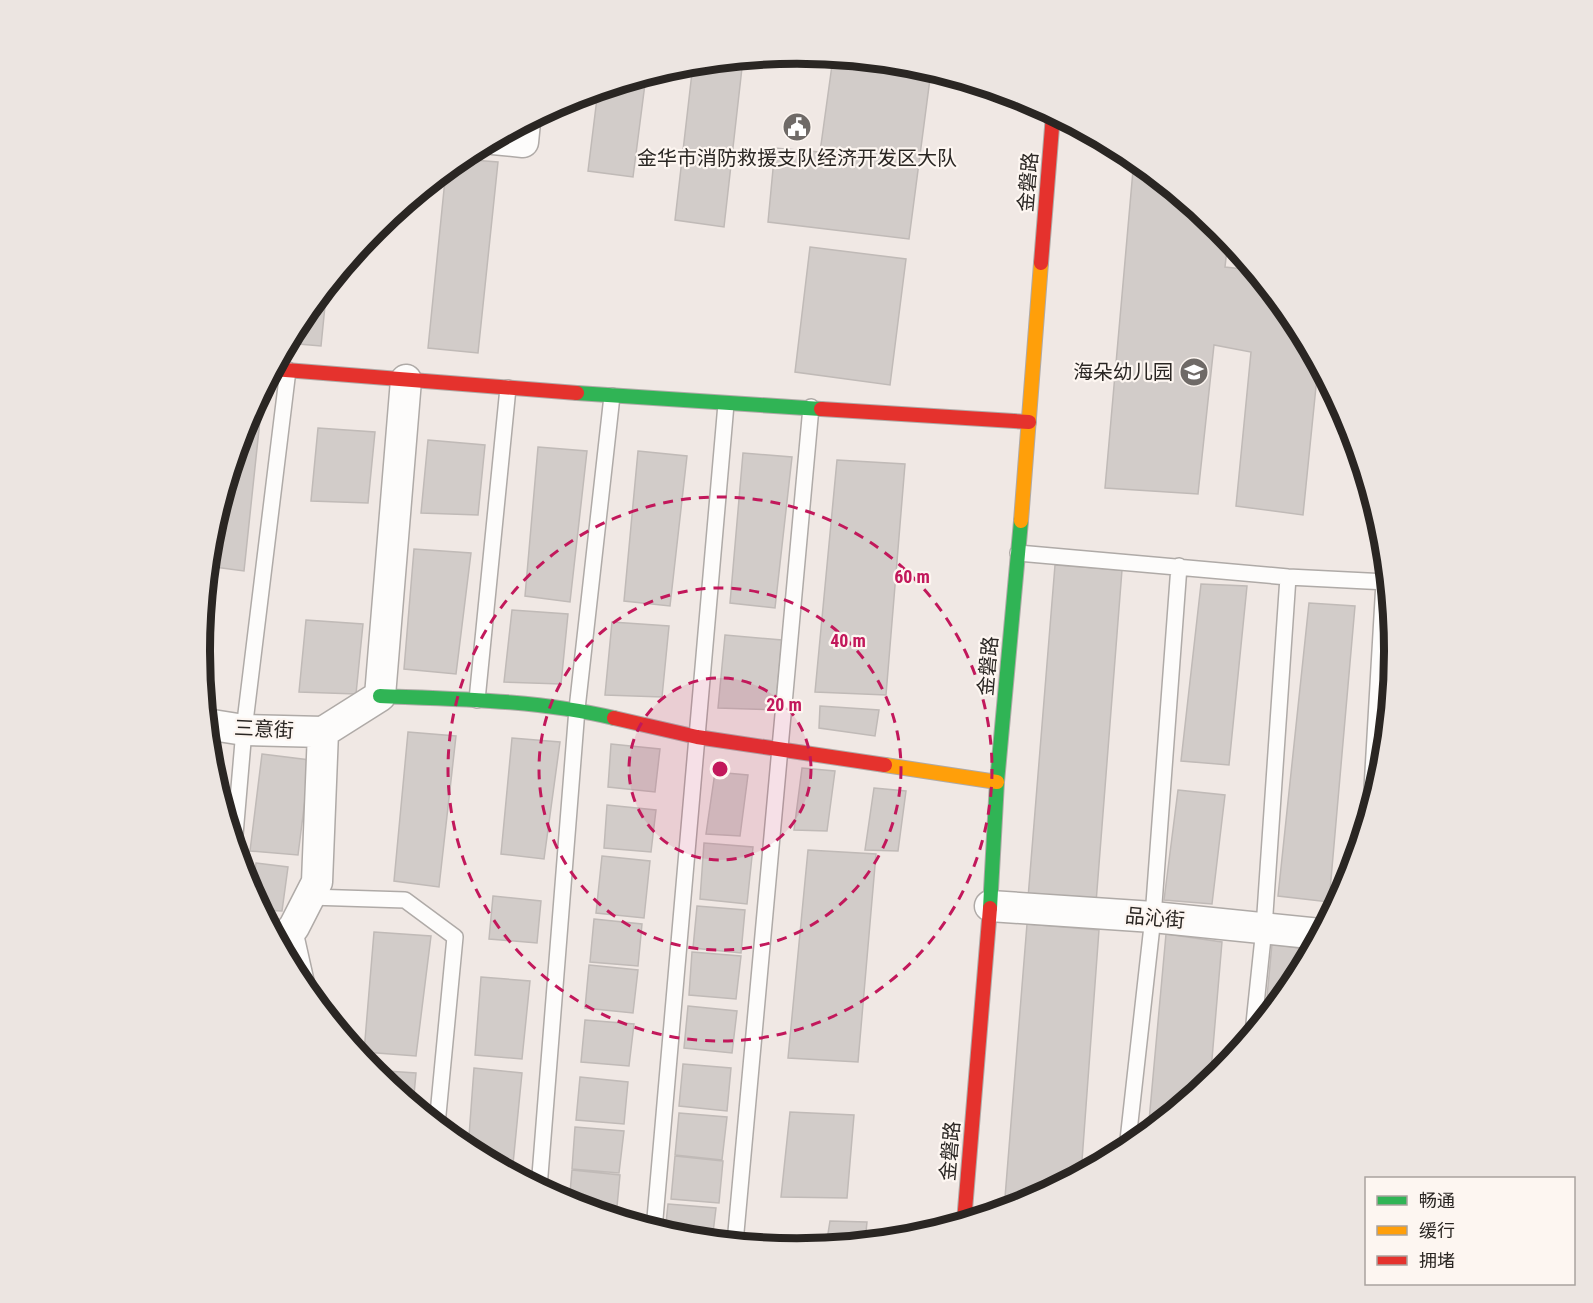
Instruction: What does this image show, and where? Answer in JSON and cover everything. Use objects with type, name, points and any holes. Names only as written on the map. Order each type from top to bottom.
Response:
[{"type":"street","name":"金磐路","points":[[965,1213],[990,906],[997,782],[1052,123]]},
{"type":"street","points":[[507,141],[523,142],[524,132]]},
{"type":"street","points":[[282,370],[726,404],[811,407],[1029,422]]},
{"type":"street","points":[[380,696],[406,380]]},
{"type":"street","points":[[287,936],[317,882],[323,732],[380,696],[477,700],[577,709],[697,738],[997,782]]},
{"type":"street","name":"三意街","points":[[215,725],[244,730],[323,732]]},
{"type":"street","name":"品沁街","points":[[990,906],[1153,917],[1311,933]]},
{"type":"lane","points":[[236,823],[281,372]]},
{"type":"lane","points":[[477,700],[508,388]]},
{"type":"lane","points":[[540,1179],[577,709],[612,396]]},
{"type":"lane","points":[[655,1220],[726,404]]},
{"type":"lane","points":[[736,1235],[811,407]]},
{"type":"lane","points":[[1018,553],[1288,577],[1379,582]]},
{"type":"lane","points":[[1128,1136],[1153,917],[1179,566]]},
{"type":"lane","points":[[1255,1018],[1264,928],[1288,577]]},
{"type":"lane","points":[[1375,748],[1383,629]]},
{"type":"lane","points":[[310,897],[405,900],[455,937],[437,1115]]},
{"type":"lane","points":[[287,936],[294,956]]},
{"type":"building","points":[[832,66],[873,70],[930,81],[909,239],[768,222],[775,148],[820,152]]},
{"type":"building","points":[[742,68],[724,227],[675,220],[692,74]]},
{"type":"building","points":[[645,85],[633,177],[588,171],[597,100]]},
{"type":"building","points":[[475,160],[498,162],[478,353],[428,348],[445,182]]},
{"type":"building","points":[[1133,170],[1184,210],[1212,236],[1227,252],[1225,267],[1242,269],[1285,325],[1317,380],[1303,515],[1236,506],[1251,352],[1214,345],[1198,494],[1105,488]]},
{"type":"building","points":[[810,247],[906,259],[890,385],[795,372]]},
{"type":"building","points":[[325,301],[321,346],[297,344]]},
{"type":"building","points":[[257,420],[260,420],[244,571],[216,567],[230,500],[254,427]]},
{"type":"building","points":[[318,428],[375,432],[368,503],[311,501]]},
{"type":"building","points":[[428,440],[485,445],[478,515],[421,513]]},
{"type":"building","points":[[538,447],[587,451],[570,602],[525,596]]},
{"type":"building","points":[[638,451],[687,456],[670,606],[624,601]]},
{"type":"building","points":[[743,453],[792,457],[775,608],[730,603]]},
{"type":"building","points":[[837,460],[905,464],[886,695],[815,692]]},
{"type":"building","points":[[414,549],[471,553],[456,674],[404,669]]},
{"type":"building","points":[[1055,565],[1122,570],[1096,903],[1028,898]]},
{"type":"building","points":[[1201,584],[1247,586],[1229,765],[1181,761]]},
{"type":"building","points":[[1309,603],[1355,606],[1329,897],[1327,902],[1278,896]]},
{"type":"building","points":[[512,610],[568,614],[561,684],[504,682]]},
{"type":"building","points":[[306,620],[363,624],[356,694],[299,692]]},
{"type":"building","points":[[612,622],[669,626],[662,697],[605,695]]},
{"type":"building","points":[[725,635],[782,640],[775,710],[718,708]]},
{"type":"building","points":[[820,706],[879,710],[875,736],[819,728]]},
{"type":"building","points":[[408,732],[456,736],[439,887],[394,881]]},
{"type":"building","points":[[512,738],[560,742],[544,859],[501,854]]},
{"type":"building","points":[[611,744],[660,749],[655,792],[608,787]]},
{"type":"building","points":[[262,754],[310,760],[298,855],[250,851]]},
{"type":"building","points":[[802,768],[835,771],[827,831],[794,830]]},
{"type":"building","points":[[715,772],[748,775],[740,836],[706,834]]},
{"type":"building","points":[[874,788],[906,791],[898,851],[865,850]]},
{"type":"building","points":[[1178,790],[1225,795],[1212,904],[1164,900]]},
{"type":"building","points":[[607,805],[656,810],[651,852],[604,848]]},
{"type":"building","points":[[704,843],[753,847],[747,904],[700,899]]},
{"type":"building","points":[[808,850],[876,854],[858,1062],[788,1058]]},
{"type":"building","points":[[602,856],[650,861],[644,918],[596,913]]},
{"type":"building","points":[[256,863],[288,867],[282,911],[270,910],[254,877]]},
{"type":"building","points":[[493,896],[541,901],[537,943],[489,939]]},
{"type":"building","points":[[697,906],[745,910],[741,953],[693,948]]},
{"type":"building","points":[[594,919],[642,924],[638,966],[590,962]]},
{"type":"building","points":[[1027,924],[1099,930],[1082,1164],[1005,1200]]},
{"type":"building","points":[[374,932],[431,936],[416,1056],[367,1052],[364,1049]]},
{"type":"building","points":[[1166,934],[1222,942],[1211,1068],[1149,1121]]},
{"type":"building","points":[[1272,944],[1303,949],[1285,978],[1266,1003]]},
{"type":"building","points":[[692,952],[741,956],[736,999],[689,995]]},
{"type":"building","points":[[589,965],[638,970],[633,1013],[585,1008]]},
{"type":"building","points":[[481,977],[530,981],[522,1059],[475,1055]]},
{"type":"building","points":[[688,1006],[737,1011],[732,1053],[684,1048]]},
{"type":"building","points":[[585,1020],[634,1024],[629,1066],[581,1062]]},
{"type":"building","points":[[683,1064],[731,1068],[727,1111],[679,1106]]},
{"type":"building","points":[[474,1068],[522,1073],[513,1165],[469,1139]]},
{"type":"building","points":[[385,1071],[416,1073],[414,1097]]},
{"type":"building","points":[[580,1077],[628,1082],[624,1124],[576,1120]]},
{"type":"building","points":[[790,1112],[854,1115],[847,1198],[781,1197]]},
{"type":"building","points":[[679,1113],[727,1117],[722,1160],[675,1155]]},
{"type":"building","points":[[575,1127],[624,1131],[619,1173],[572,1169]]},
{"type":"building","points":[[675,1156],[723,1161],[719,1203],[671,1199]]},
{"type":"building","points":[[572,1170],[620,1175],[617,1210],[570,1193]]},
{"type":"building","points":[[668,1204],[716,1208],[713,1232],[666,1223]]},
{"type":"building","points":[[830,1221],[867,1222],[866,1234],[827,1237]]},
{"type":"traffic: fast","points":[[577,393],[821,409]]},
{"type":"traffic: fast","points":[[990,908],[997,782],[1021,521]]},
{"type":"traffic: fast","points":[[380,696],[527,704],[614,718]]},
{"type":"traffic: slow","points":[[1021,521],[1041,263]]},
{"type":"traffic: slow","points":[[885,765],[997,782]]},
{"type":"traffic: jam","points":[[1041,263],[1052,123]]},
{"type":"traffic: jam","points":[[282,370],[577,393]]},
{"type":"traffic: jam","points":[[821,409],[1029,422]]},
{"type":"traffic: jam","points":[[614,718],[697,737],[885,765]]},
{"type":"traffic: jam","points":[[965,1213],[990,908]]},
{"type":"place","name":"金华市消防救援支队经济开发区大队","points":[[797,127]]},
{"type":"place","name":"海朵幼儿园","points":[[1194,372]]}]
